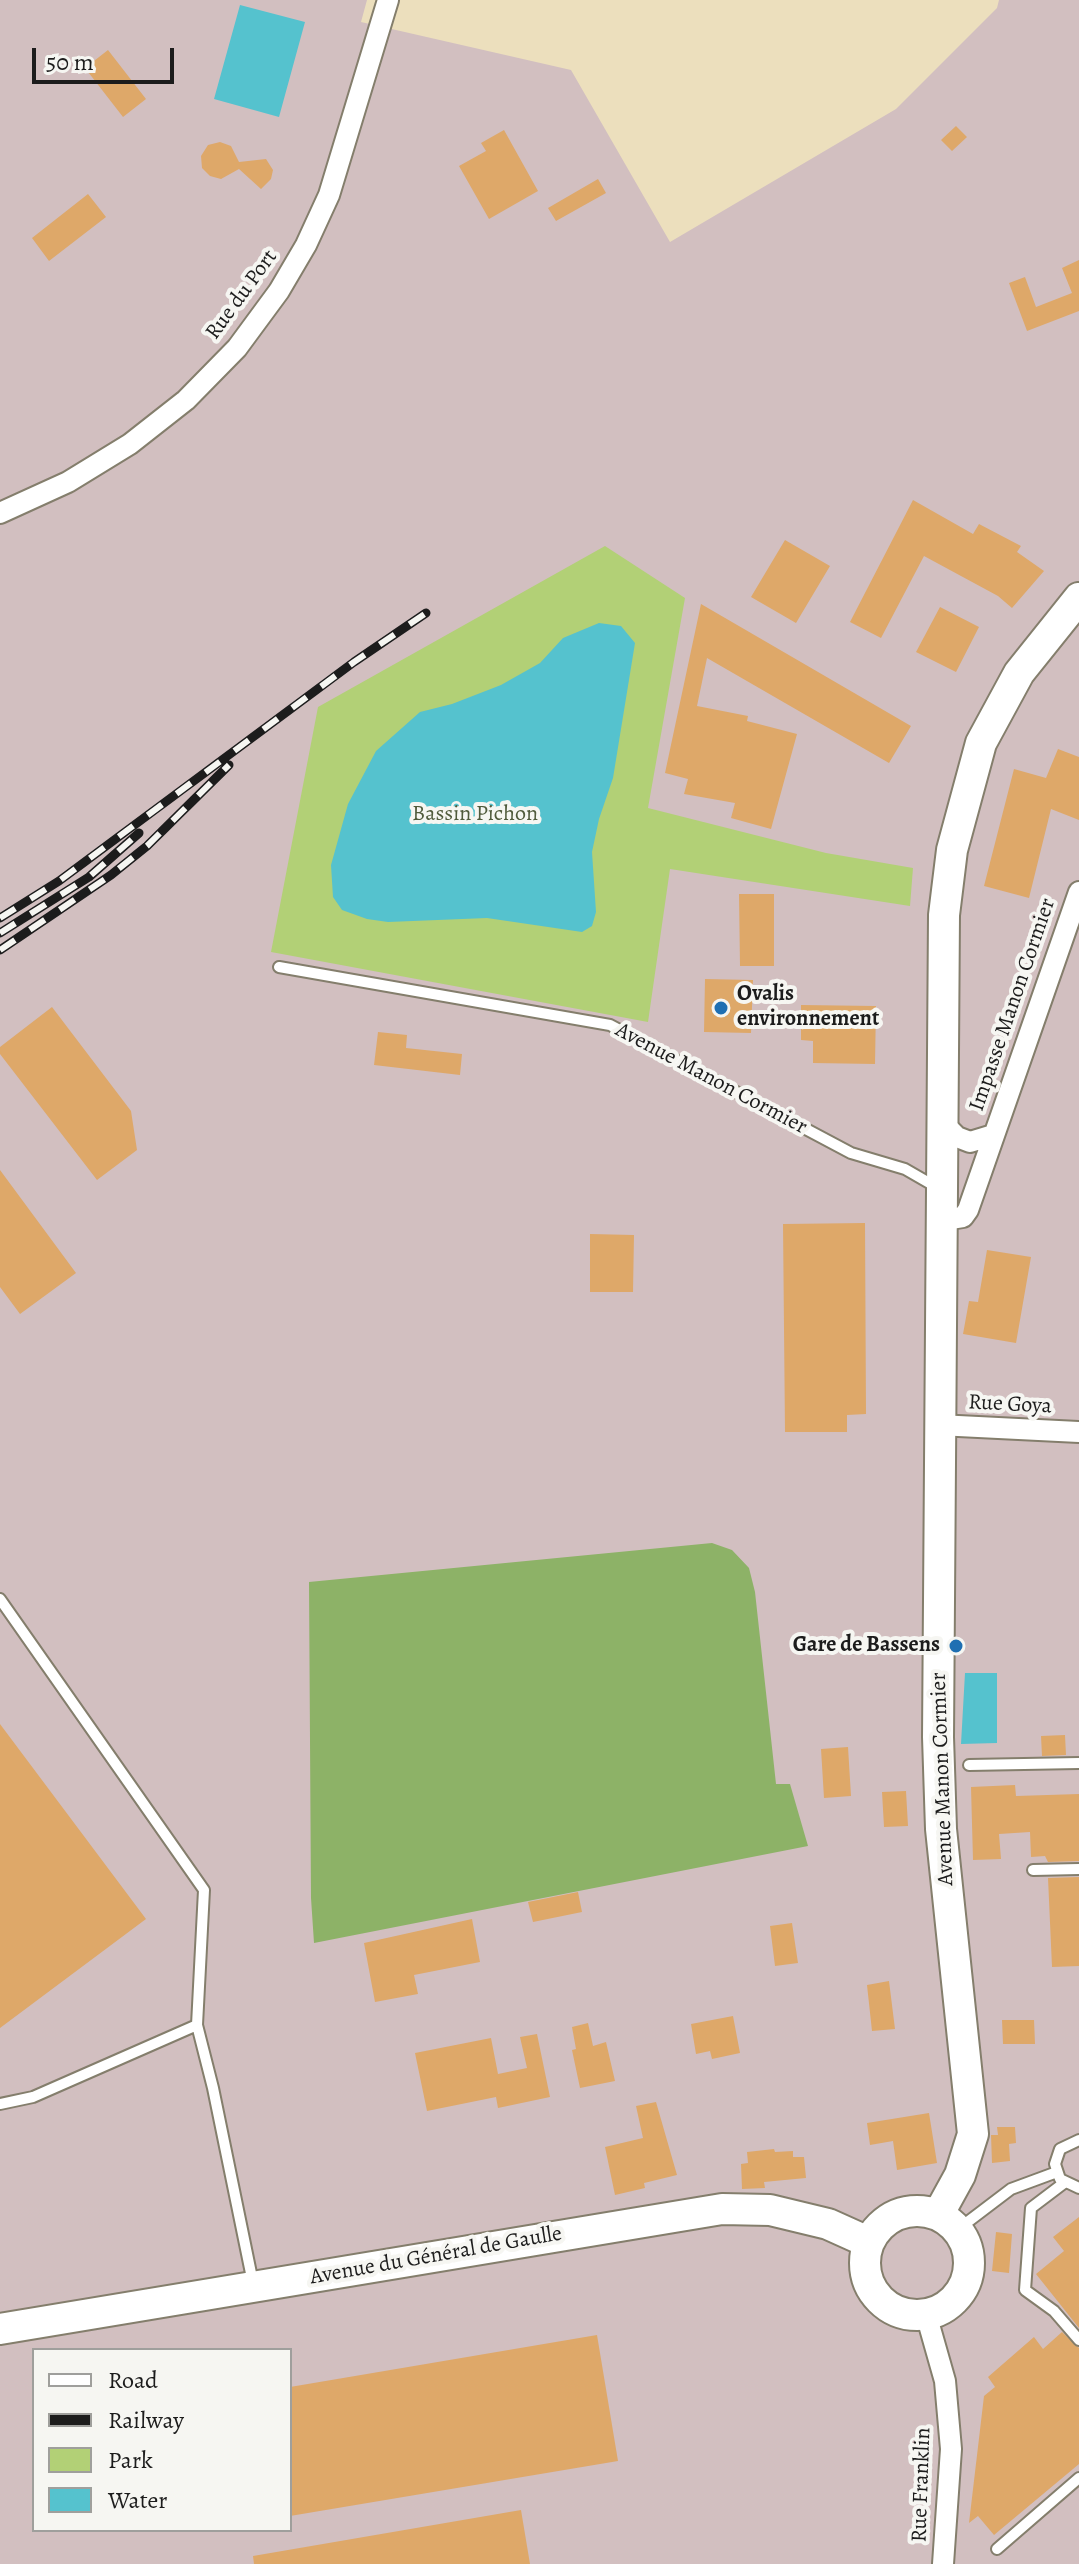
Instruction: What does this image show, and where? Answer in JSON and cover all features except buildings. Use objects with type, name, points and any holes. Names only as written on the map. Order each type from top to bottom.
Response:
[{"type":"street","name":"Rue du Port","points":[[0,513],[68,482],[130,444],[186,400],[237,348],[279,291],[306,245],[329,195],[388,0]]},
{"type":"street","name":"Avenue Manon Cormier","points":[[948,2222],[973,2134],[941,1829],[938,1737],[944,915],[952,850],[981,743],[1019,673],[1079,598]]},
{"type":"street","name":"Impasse Manon Cormier","points":[[944,1206],[963,1217],[968,1210],[1079,892]]},
{"type":"street","name":"Impasse Manon Cormier","points":[[942,1122],[957,1137],[970,1142],[993,1135]]},
{"type":"street","name":"Rue Goya","points":[[938,1425],[1079,1432]]},
{"type":"street","name":"Avenue du Général de Gaulle","points":[[0,2329],[722,2209],[770,2210],[828,2224],[868,2242]]},
{"type":"street","points":[[906,2211],[948,2222],[968,2253],[964,2285],[955,2299],[926,2314],[894,2310],[876,2295],[865,2273],[868,2242],[877,2228],[906,2211]]},
{"type":"street","name":"Rue Franklin","points":[[926,2314],[945,2381],[951,2449],[943,2564]]},
{"type":"lane","name":"Avenue Manon Cormier","points":[[279,967],[610,1025],[851,1153],[905,1169],[944,1206]]},
{"type":"lane","points":[[0,1599],[204,1890],[197,2025],[213,2088],[253,2287]]},
{"type":"lane","points":[[969,1765],[1079,1763]]},
{"type":"lane","points":[[1033,1870],[1079,1869]]},
{"type":"lane","points":[[0,2104],[33,2097],[197,2025]]},
{"type":"lane","points":[[1079,2140],[1060,2149],[1057,2172],[1064,2183],[1079,2188]]},
{"type":"lane","points":[[948,2222],[1011,2189],[1057,2172]]},
{"type":"lane","points":[[1064,2183],[1031,2208],[1025,2290],[1054,2311],[1079,2340]]},
{"type":"lane","points":[[997,2549],[1079,2478]]},
{"type":"shaded area","points":[[0,0],[367,0],[361,22],[571,70],[670,242],[896,109],[997,8],[999,0],[1079,0],[1079,2564],[0,2564]]},
{"type":"green space","name":"Bassin Pichon","points":[[605,546],[685,598],[648,808],[826,853],[913,868],[910,906],[670,869],[648,1022],[271,952],[318,707]]},
{"type":"green space","points":[[712,1543],[732,1550],[749,1568],[755,1592],[776,1784],[790,1784],[808,1846],[314,1943],[309,1582]]},
{"type":"water","points":[[240,5],[305,22],[279,117],[214,99]]},
{"type":"water","name":"Bassin Pichon","points":[[599,623],[621,626],[635,643],[613,778],[592,852],[596,912],[592,926],[582,932],[487,918],[388,922],[342,910],[333,897],[331,865],[348,804],[376,751],[420,712],[452,704],[501,685],[540,663],[563,638]]},
{"type":"water","points":[[965,1673],[997,1673],[997,1743],[961,1744]]},
{"type":"railway","points":[[0,918],[59,881],[354,662],[426,613]]},
{"type":"railway","points":[[0,950],[111,875],[147,846],[229,765]]},
{"type":"railway","points":[[0,933],[89,877],[139,833]]},
{"type":"place","name":"Ovalis environnement","points":[[721,1008]]},
{"type":"place","name":"Gare de Bassens","points":[[956,1646]]}]
